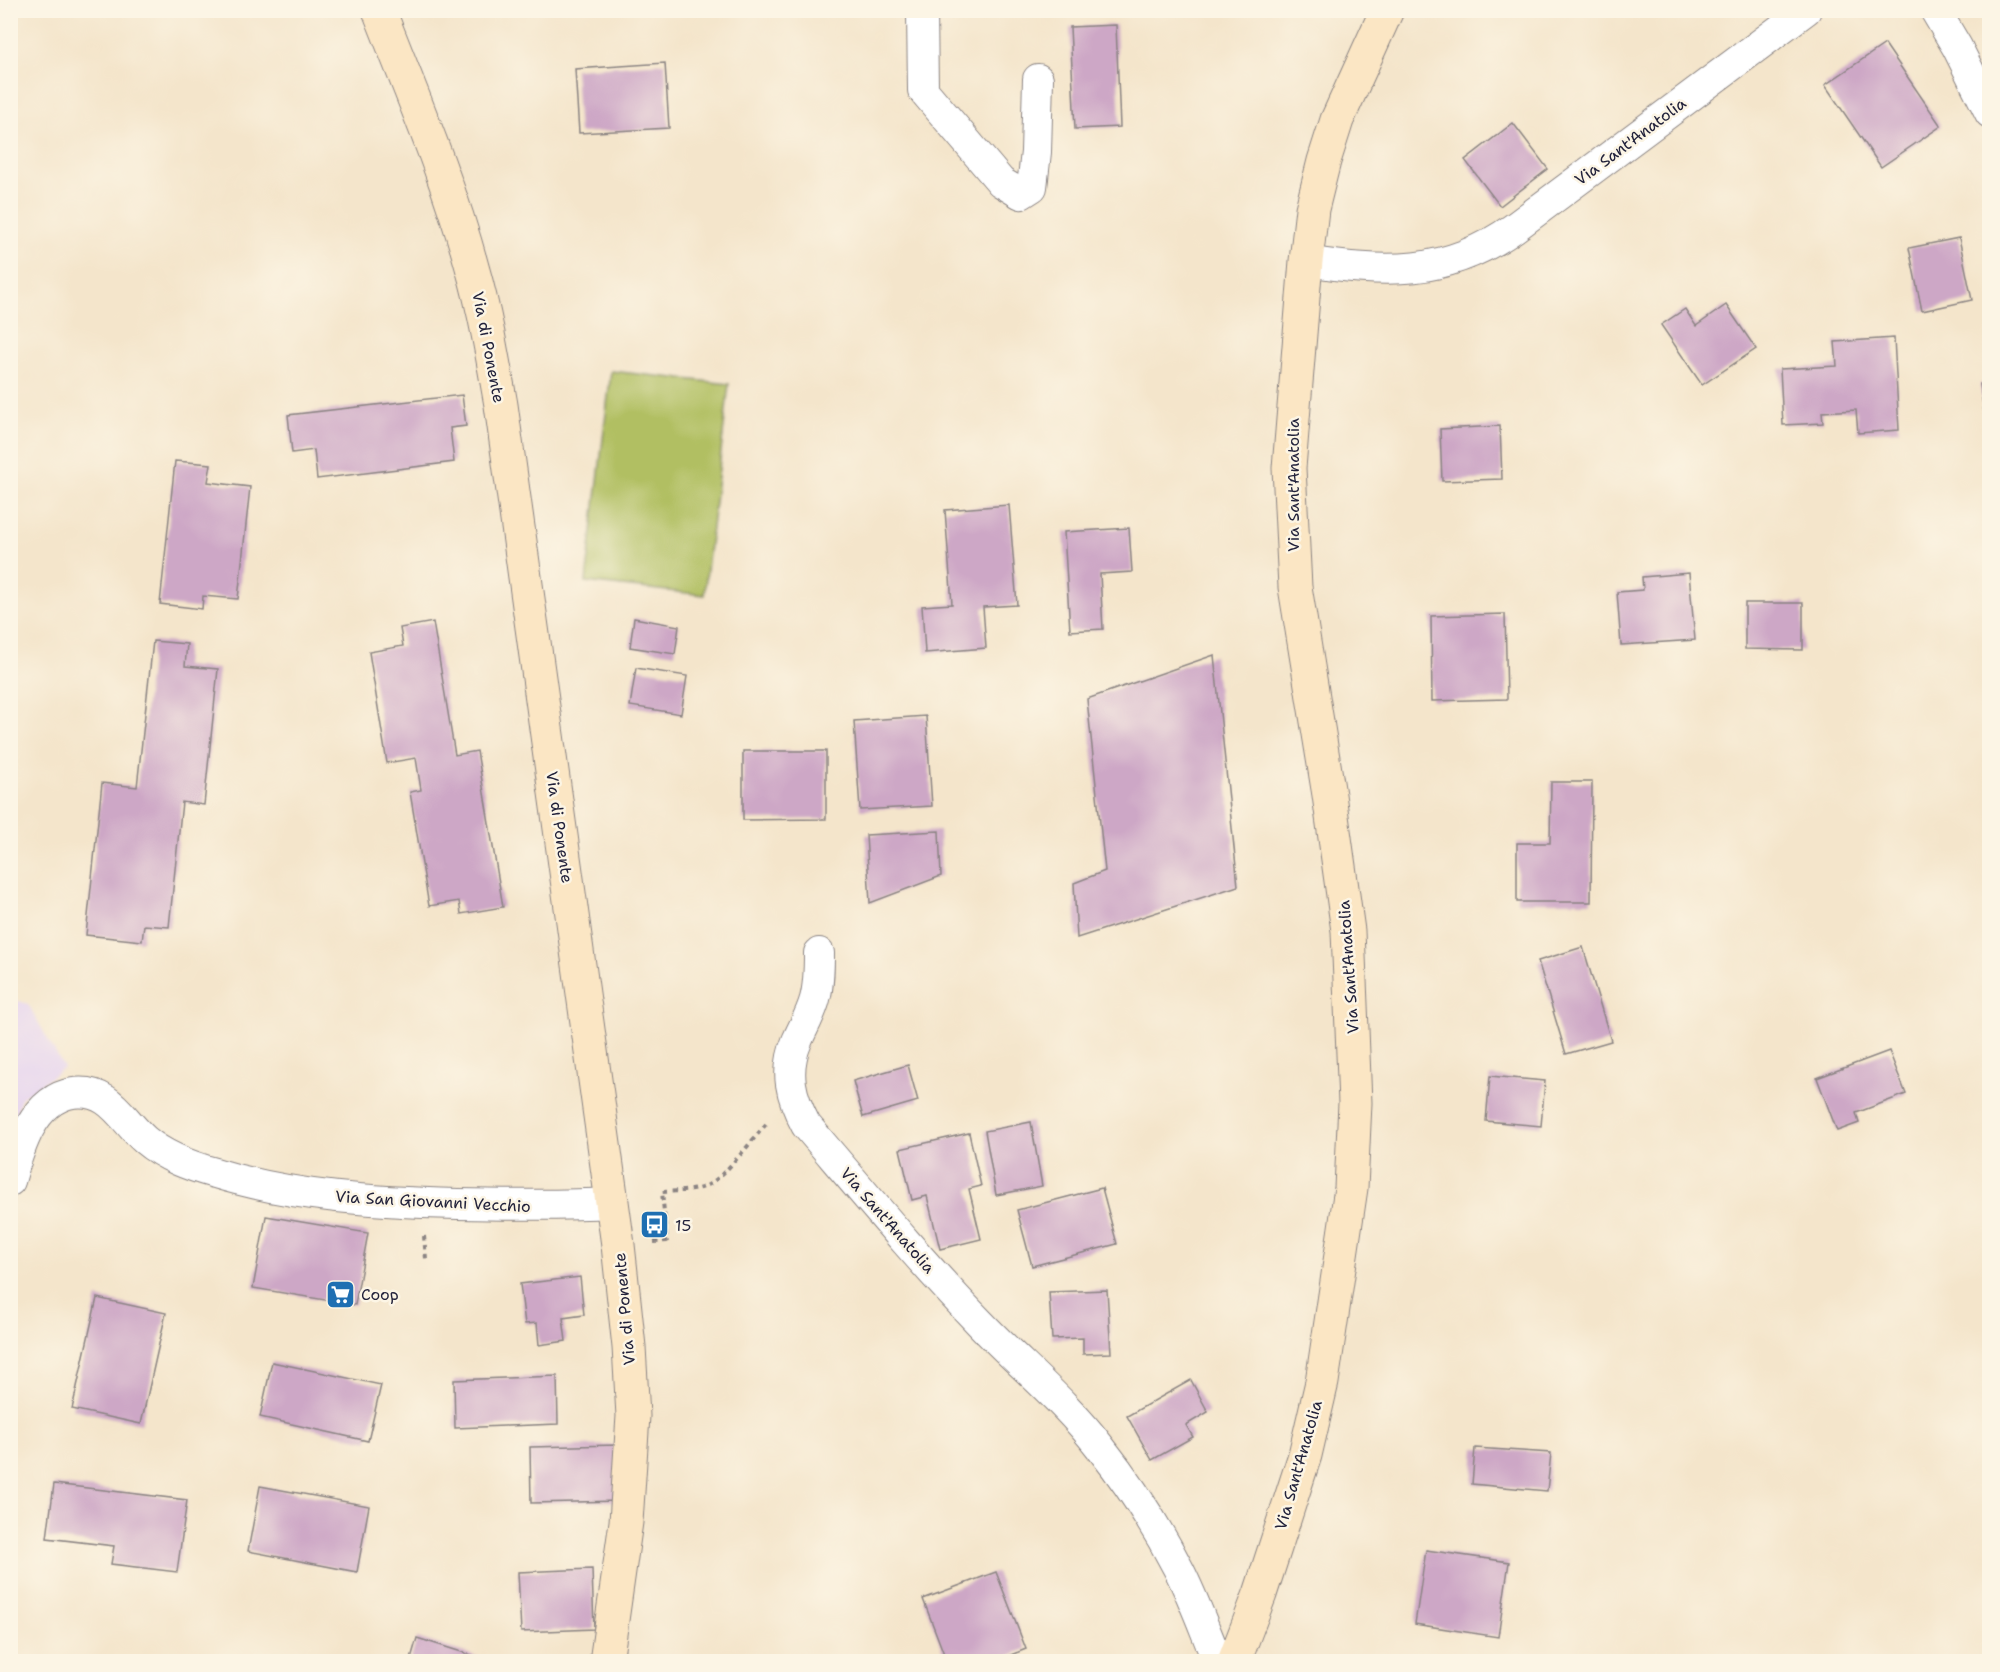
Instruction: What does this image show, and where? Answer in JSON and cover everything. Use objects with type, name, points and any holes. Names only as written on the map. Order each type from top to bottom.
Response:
[{"type":"main road","name":"Via di Ponente","points":[[379,10],[451,200],[472,267],[491,348],[501,405],[618,1245],[629,1347],[633,1416],[626,1522],[606,1662]]},
{"type":"main road","name":"Via Sant'Anatolia","points":[[1234,1662],[1260,1594],[1305,1455],[1322,1382],[1351,1188],[1355,1072],[1348,931],[1329,795],[1295,587],[1291,528],[1291,440],[1312,209],[1332,136],[1387,10]]},
{"type":"street","points":[[922,10],[923,90],[1001,182],[1021,194],[1032,187],[1036,152],[1038,79]]},
{"type":"street","name":"Via Sant'Anatolia","points":[[1306,261],[1366,269],[1400,269],[1440,263],[1486,246],[1514,228],[1806,10]]},
{"type":"street","points":[[1935,10],[1957,46],[1989,113]]},
{"type":"street","name":"Via Sant'Anatolia","points":[[819,953],[818,987],[796,1044],[790,1073],[792,1096],[806,1125],[910,1246],[981,1324],[1061,1401],[1102,1449],[1126,1482],[1169,1551],[1187,1587],[1218,1662]]},
{"type":"street","name":"Via San Giovanni Vecchio","points":[[10,1181],[23,1141],[39,1115],[59,1098],[71,1093],[82,1093],[98,1095],[108,1101],[123,1114],[146,1141],[170,1156],[188,1165],[262,1184],[332,1196],[383,1201],[542,1206],[612,1203]]},
{"type":"path","points":[[618,1245],[667,1241],[662,1192],[691,1190],[707,1186],[792,1096]]},
{"type":"shaded area","points":[[11,999],[28,1004],[64,1068],[21,1098],[11,1130]]},
{"type":"green space","points":[[611,371],[729,384],[704,595],[586,582]]},
{"type":"building","points":[[1007,10],[1064,10],[1064,13],[1007,15]]},
{"type":"building","points":[[1116,25],[1120,127],[1075,129],[1070,27]]},
{"type":"building","points":[[1885,44],[1941,126],[1881,167],[1825,85]]},
{"type":"building","points":[[665,63],[669,128],[579,133],[575,69]]},
{"type":"building","points":[[1513,123],[1548,169],[1500,206],[1465,160]]},
{"type":"building","points":[[1959,238],[1972,300],[1922,311],[1909,248]]},
{"type":"building","points":[[1726,305],[1756,349],[1702,385],[1661,325],[1685,309],[1696,326]]},
{"type":"building","points":[[1894,338],[1899,430],[1858,433],[1856,410],[1822,412],[1823,423],[1783,425],[1780,369],[1837,366],[1835,342]]},
{"type":"building","points":[[1990,382],[1990,440],[1988,441],[1980,384]]},
{"type":"building","points":[[462,395],[466,426],[450,428],[454,462],[317,479],[314,450],[292,453],[288,415]]},
{"type":"building","points":[[1500,426],[1502,479],[1442,481],[1440,429]]},
{"type":"building","points":[[175,461],[211,464],[208,482],[250,487],[238,599],[203,596],[202,609],[160,604]]},
{"type":"building","points":[[1009,505],[1017,605],[983,607],[986,648],[925,653],[922,606],[952,604],[945,510]]},
{"type":"building","points":[[1129,528],[1132,572],[1100,574],[1103,629],[1070,631],[1064,532]]},
{"type":"building","points":[[1689,573],[1695,640],[1621,645],[1617,592],[1643,590],[1642,577]]},
{"type":"building","points":[[1745,603],[1803,603],[1803,650],[1745,649]]},
{"type":"building","points":[[1505,614],[1507,699],[1432,701],[1431,616]]},
{"type":"building","points":[[634,618],[679,626],[675,654],[630,647]]},
{"type":"building","points":[[433,622],[455,755],[477,751],[503,907],[461,914],[459,901],[429,906],[410,792],[421,790],[416,758],[387,763],[369,652],[403,646],[400,628]]},
{"type":"building","points":[[153,641],[187,644],[185,666],[218,669],[204,805],[182,802],[169,927],[144,925],[142,941],[86,935],[102,783],[137,787]]},
{"type":"building","points":[[1214,655],[1238,886],[1077,938],[1074,883],[1105,871],[1087,699]]},
{"type":"building","points":[[636,668],[687,676],[681,714],[630,706]]},
{"type":"building","points":[[926,716],[932,806],[860,810],[854,721]]},
{"type":"building","points":[[743,751],[826,751],[826,819],[743,820]]},
{"type":"building","points":[[1551,782],[1592,782],[1591,902],[1517,902],[1517,843],[1550,843]]},
{"type":"building","points":[[939,831],[941,876],[870,903],[866,835]]},
{"type":"building","points":[[1583,947],[1611,1041],[1566,1054],[1538,961]]},
{"type":"building","points":[[1889,1051],[1906,1094],[1856,1113],[1859,1123],[1837,1131],[1817,1078]]},
{"type":"building","points":[[908,1065],[918,1101],[863,1117],[853,1081]]},
{"type":"building","points":[[1490,1076],[1545,1081],[1541,1126],[1486,1121]]},
{"type":"building","points":[[1031,1122],[1042,1186],[996,1195],[985,1131]]},
{"type":"building","points":[[969,1133],[981,1186],[969,1189],[981,1239],[940,1249],[927,1196],[912,1200],[900,1149]]},
{"type":"building","points":[[1102,1188],[1117,1244],[1032,1266],[1017,1210]]},
{"type":"building","points":[[266,1216],[368,1233],[355,1305],[253,1288]]},
{"type":"building","points":[[580,1277],[584,1315],[563,1318],[566,1341],[539,1345],[537,1323],[525,1324],[520,1284]]},
{"type":"building","points":[[1107,1290],[1111,1353],[1083,1354],[1083,1338],[1052,1339],[1049,1292]]},
{"type":"building","points":[[97,1298],[166,1313],[141,1424],[72,1409]]},
{"type":"building","points":[[272,1362],[381,1385],[368,1441],[260,1417]]},
{"type":"building","points":[[557,1376],[558,1424],[455,1428],[454,1380]]},
{"type":"building","points":[[1191,1380],[1208,1412],[1186,1425],[1193,1437],[1152,1460],[1127,1416]]},
{"type":"building","points":[[618,1445],[619,1501],[531,1503],[530,1447]]},
{"type":"building","points":[[1475,1448],[1551,1453],[1547,1491],[1472,1484]]},
{"type":"building","points":[[54,1484],[187,1500],[177,1572],[111,1564],[114,1546],[47,1538]]},
{"type":"building","points":[[260,1486],[369,1506],[357,1572],[248,1551]]},
{"type":"building","points":[[1426,1550],[1509,1562],[1498,1637],[1415,1624]]},
{"type":"building","points":[[592,1569],[594,1629],[521,1632],[518,1572]]},
{"type":"building","points":[[996,1572],[1026,1649],[993,1662],[947,1662],[923,1599]]},
{"type":"building","points":[[417,1638],[484,1659],[483,1662],[410,1662]]},
{"type":"place","name":"15","points":[[654,1225]]},
{"type":"place","name":"Coop","points":[[340,1294]]}]
